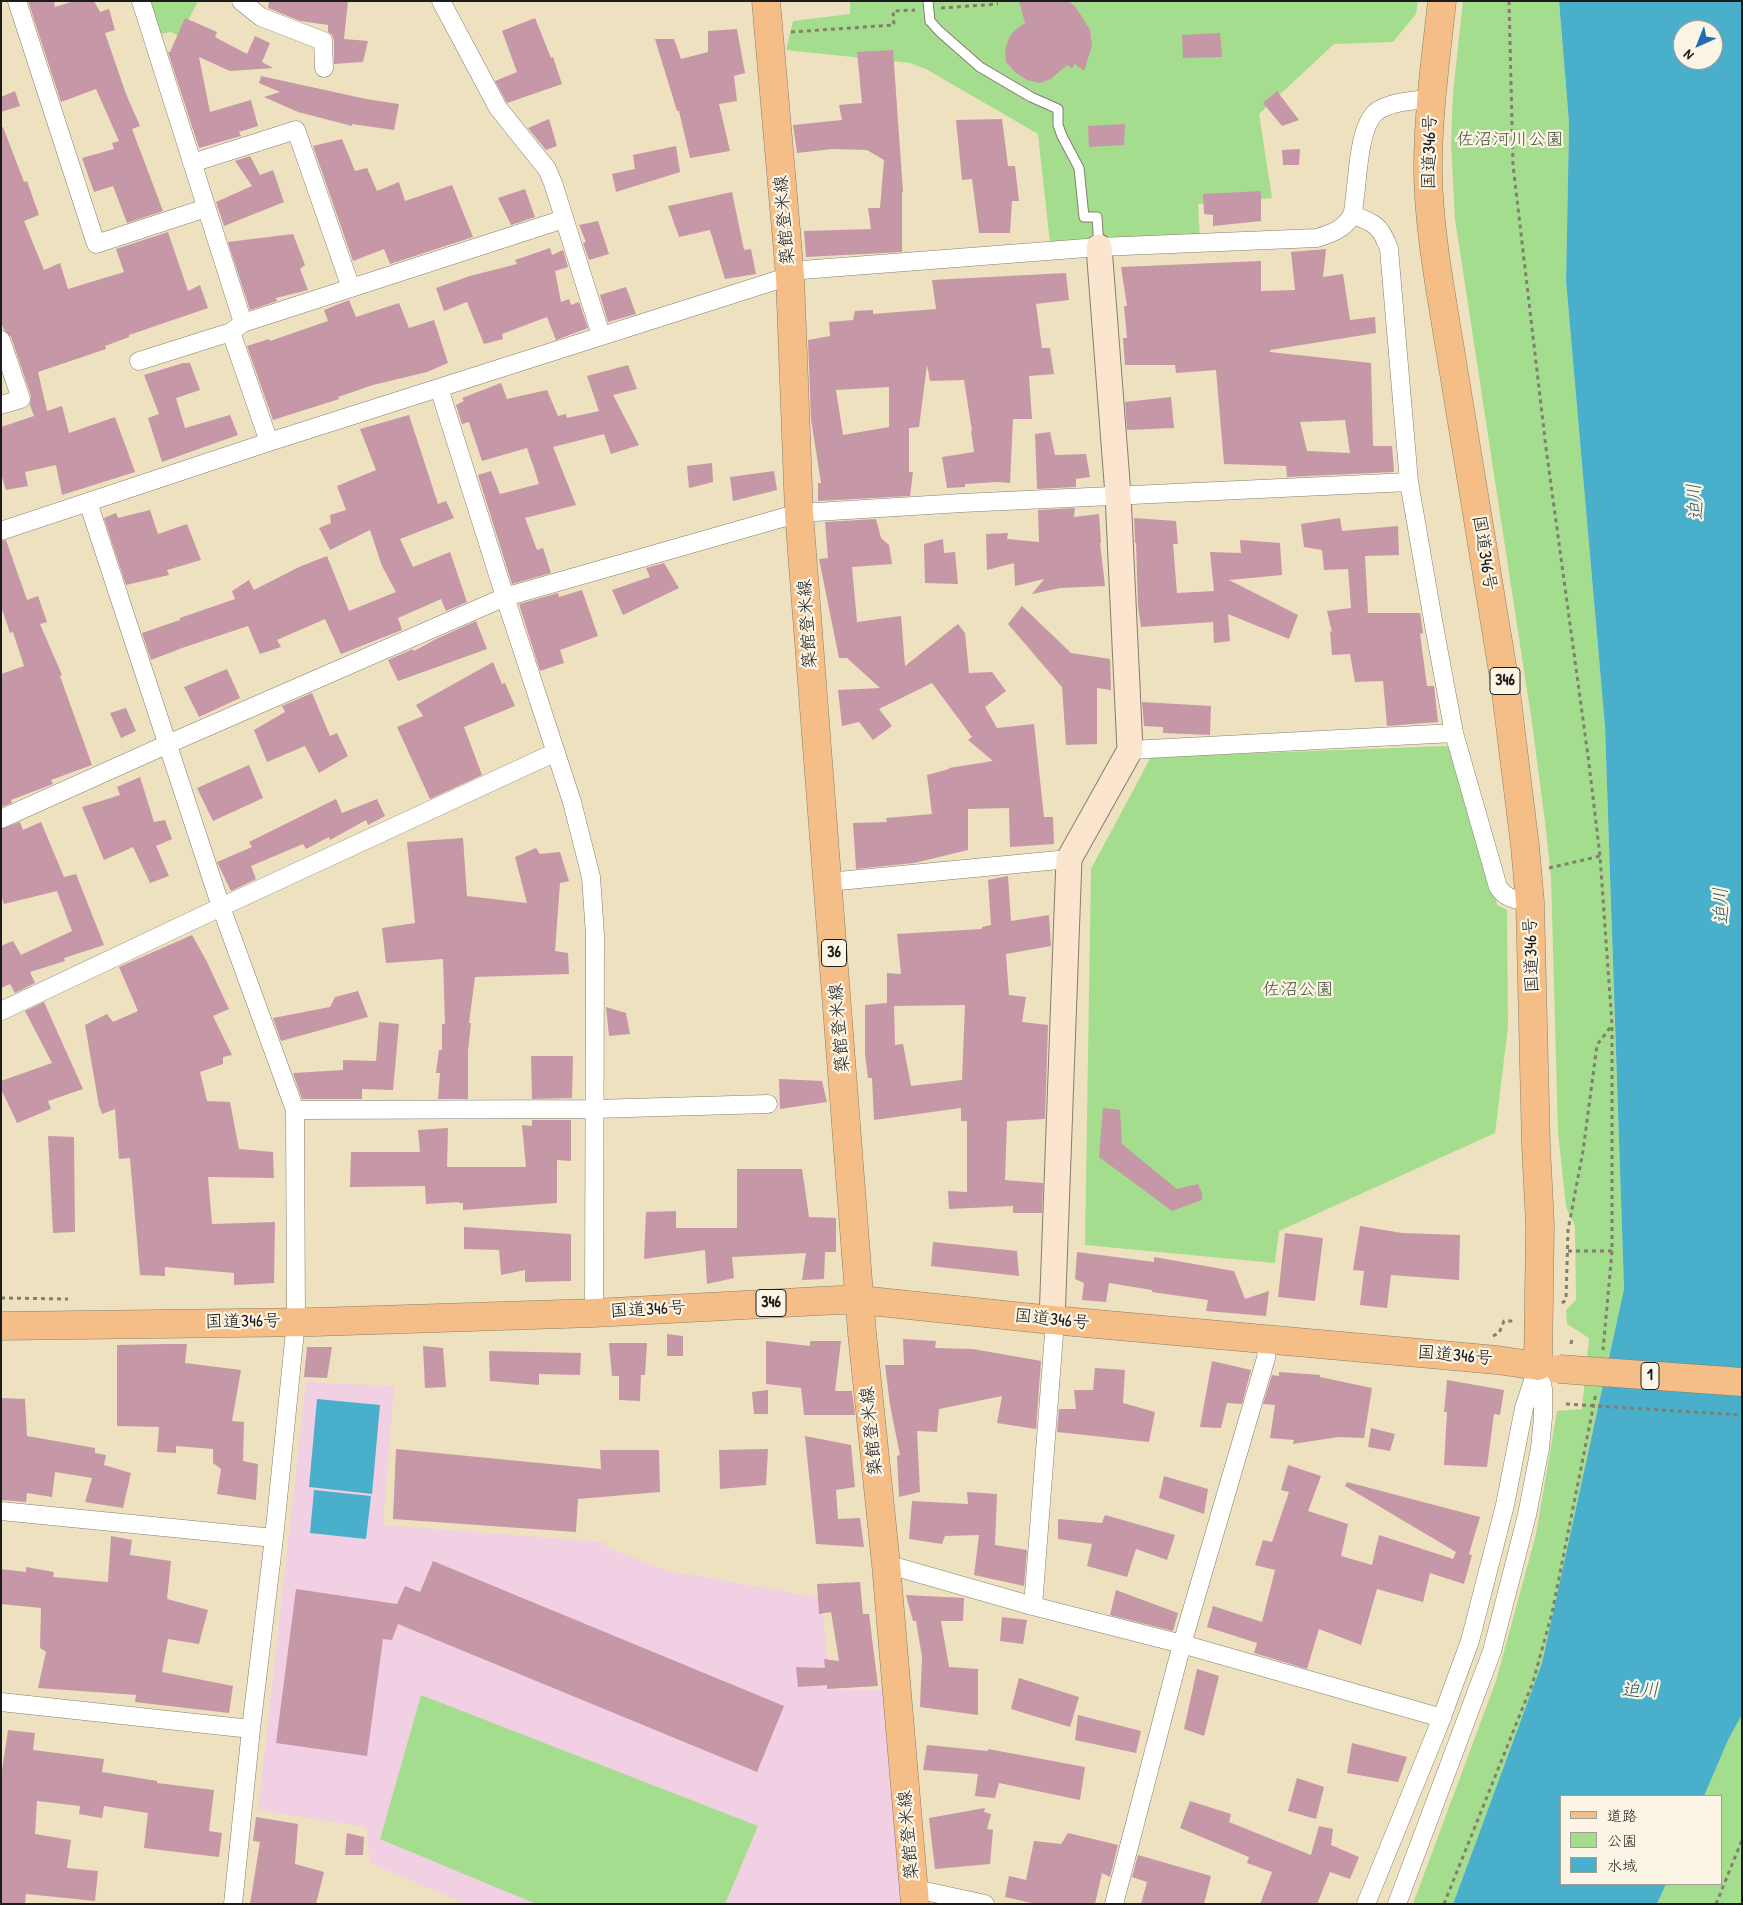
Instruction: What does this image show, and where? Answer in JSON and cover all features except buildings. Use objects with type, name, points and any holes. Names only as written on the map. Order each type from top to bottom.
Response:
[{"type":"main road","name":"築館登米線","points":[[766,1],[790,274],[799,513],[860,1300],[886,1564],[914,1898]]},
{"type":"main road","name":"国道346号","points":[[1,1326],[594,1313],[860,1300],[1052,1320],[1497,1360],[1548,1368],[1536,1146],[1530,902],[1518,776],[1505,684],[1434,250],[1428,168],[1432,98],[1442,1]]},
{"type":"main road","name":"1","points":[[1548,1368],[1742,1382]]},
{"type":"street","points":[[17,1],[96,244],[206,208]]},
{"type":"street","points":[[140,1],[206,208],[269,442]]},
{"type":"street","points":[[241,1],[261,17],[323,41],[324,68]]},
{"type":"street","points":[[441,1],[498,108],[547,169],[601,335]]},
{"type":"street","points":[[1,531],[269,442],[790,274],[1099,247],[1317,238],[1329,235],[1342,228],[1352,215],[1363,138],[1372,117],[1377,112],[1391,105],[1432,98]]},
{"type":"street","points":[[192,163],[296,130],[351,288]]},
{"type":"street","points":[[1352,215],[1376,224],[1385,236],[1389,249],[1409,482],[1454,733],[1498,887],[1502,893],[1513,900],[1530,902]]},
{"type":"street","points":[[140,361],[351,288],[564,219]]},
{"type":"street","points":[[1032,1606],[1054,1334],[1052,1320],[1069,859],[1130,750],[1118,495],[1099,247]]},
{"type":"street","points":[[1,340],[21,399],[1,405]]},
{"type":"street","points":[[439,388],[572,802],[591,877],[595,935],[594,1313]]},
{"type":"street","points":[[1,819],[505,597],[799,513],[1118,495],[1409,482]]},
{"type":"street","points":[[88,502],[221,907],[295,1110],[296,1321],[233,1904]]},
{"type":"street","points":[[1130,750],[1454,733]]},
{"type":"street","points":[[1,1011],[556,752]]},
{"type":"street","points":[[828,882],[1069,859]]},
{"type":"street","points":[[295,1110],[594,1109],[768,1104]]},
{"type":"street","points":[[1114,1904],[1182,1644],[1266,1358],[1268,1340]]},
{"type":"street","points":[[1366,1904],[1442,1718],[1470,1641],[1505,1505],[1524,1408],[1548,1368]]},
{"type":"street","points":[[1397,1904],[1492,1651],[1527,1515],[1540,1448],[1543,1389],[1548,1368]]},
{"type":"street","points":[[1,1511],[274,1538]]},
{"type":"street","points":[[886,1564],[1032,1606],[1182,1644],[1442,1718]]},
{"type":"street","points":[[1,1702],[252,1730]]},
{"type":"street","points":[[914,1898],[925,1891],[985,1904]]},
{"type":"lane","points":[[929,5],[930,21],[980,67],[1031,97],[1058,109],[1058,125],[1079,168],[1084,217],[1097,217],[1099,247]]},
{"type":"path","points":[[1509,1],[1513,165],[1546,448],[1600,856],[1612,1025],[1612,1251],[1606,1334]]},
{"type":"path","points":[[785,32],[894,25],[893,11],[929,5],[998,4]]},
{"type":"path","points":[[1543,870],[1600,856]]},
{"type":"path","points":[[1558,1307],[1566,1300],[1568,1230],[1583,1151],[1597,1045],[1612,1025]]},
{"type":"path","points":[[1568,1250],[1612,1251]]},
{"type":"path","points":[[1571,1344],[1572,1339]]},
{"type":"path","points":[[1566,1404],[1742,1415]]},
{"type":"path","points":[[1444,1904],[1532,1682],[1552,1613],[1591,1420]]},
{"type":"path","points":[[1716,1904],[1742,1840]]},
{"type":"shaded area","points":[[306,1382],[394,1386],[383,1525],[603,1542],[608,1548],[664,1570],[821,1598],[831,1690],[885,1690],[902,1904],[466,1904],[370,1863],[366,1827],[258,1810]]},
{"type":"green space","points":[[150,1],[198,1],[180,37],[171,32],[160,34]]},
{"type":"green space","points":[[850,1],[1418,1],[1416,14],[1393,42],[1334,44],[1259,114],[1272,198],[1198,204],[1200,241],[1051,253],[1038,134],[926,69],[910,63],[786,50],[793,21],[850,14]]},
{"type":"green space","name":"佐沼河川公園","points":[[1463,1],[1559,1],[1569,123],[1566,281],[1605,727],[1624,1289],[1542,1663],[1453,1904],[1413,1904],[1496,1681],[1536,1534],[1557,1411],[1582,1409],[1589,1338],[1567,1324],[1566,1310],[1576,1300],[1575,1226],[1566,1207],[1558,1132],[1551,877],[1532,723],[1455,219],[1451,144],[1453,93]]},
{"type":"green space","name":"佐沼公園","points":[[1447,746],[1469,757],[1497,905],[1507,910],[1508,1027],[1495,1133],[1279,1231],[1275,1263],[1085,1245],[1091,869],[1151,757]]},
{"type":"green space","points":[[421,1695],[758,1826],[725,1904],[536,1904],[380,1839]]},
{"type":"green space","points":[[1742,1715],[1742,1904],[1657,1904],[1666,1885],[1723,1885],[1723,1795],[1704,1795],[1729,1738]]},
{"type":"water","name":"迫川","points":[[1559,1],[1742,1],[1742,1715],[1729,1738],[1704,1795],[1560,1795],[1560,1885],[1666,1885],[1657,1904],[1453,1904],[1542,1663],[1624,1289],[1605,727],[1566,281],[1569,123]]},
{"type":"water","points":[[317,1399],[380,1405],[372,1494],[309,1487]]},
{"type":"water","points":[[314,1490],[371,1496],[366,1539],[310,1533]]}]
